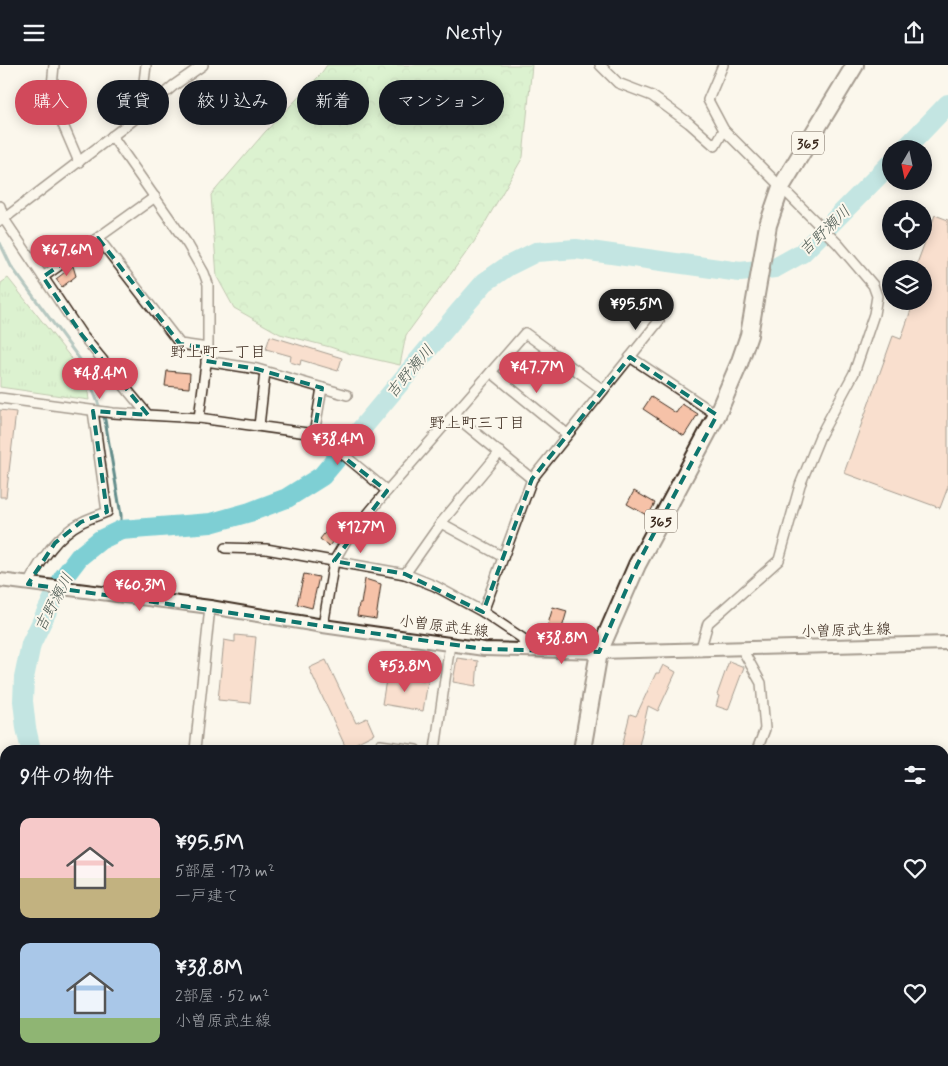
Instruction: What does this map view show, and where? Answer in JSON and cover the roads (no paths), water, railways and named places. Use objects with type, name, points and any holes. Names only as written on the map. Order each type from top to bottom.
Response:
[{"type":"highway","name":"365","points":[[583,745],[599,652],[638,565],[717,415],[739,364],[749,335],[768,225],[781,187],[855,65]]},
{"type":"main road","name":"小曽原武生線","points":[[0,580],[210,607],[323,626],[484,649],[599,652],[700,651],[948,643]]},
{"type":"street","points":[[54,65],[51,97],[79,162]]},
{"type":"street","points":[[144,80],[146,65]]},
{"type":"street","points":[[169,90],[203,65]]},
{"type":"street","points":[[600,65],[618,83],[652,96],[689,123],[716,146],[724,130]]},
{"type":"street","points":[[700,651],[708,623],[779,560],[800,485],[820,436],[854,373],[864,348],[877,296],[873,285],[838,244],[724,130],[708,101],[723,65]]},
{"type":"street","points":[[2,220],[127,125]]},
{"type":"street","points":[[112,137],[188,245],[208,284],[208,348],[199,418]]},
{"type":"street","points":[[43,277],[155,197]]},
{"type":"street","points":[[0,206],[2,220],[82,335],[148,415]]},
{"type":"street","points":[[98,238],[180,344],[208,348]]},
{"type":"street","points":[[483,612],[532,479],[659,321]]},
{"type":"street","points":[[323,626],[334,561],[347,539],[386,491],[525,333],[603,390]]},
{"type":"street","points":[[630,357],[717,415]]},
{"type":"street","points":[[206,361],[265,372],[347,395]]},
{"type":"street","points":[[259,426],[265,372]]},
{"type":"street","points":[[491,372],[567,434]]},
{"type":"street","points":[[314,434],[322,388]]},
{"type":"street","points":[[0,398],[93,411],[199,418],[314,434],[325,439],[386,491]]},
{"type":"street","points":[[32,584],[35,570],[55,543],[81,522],[107,512],[93,411]]},
{"type":"street","points":[[454,415],[532,479]]},
{"type":"street","points":[[405,574],[441,523],[500,452]]},
{"type":"street","points":[[441,523],[503,557]]},
{"type":"street","points":[[225,548],[266,549],[405,574],[435,586],[483,612],[522,638],[526,650]]},
{"type":"street","points":[[196,745],[210,607]]},
{"type":"street","points":[[436,745],[450,644]]},
{"type":"street","points":[[742,649],[761,683],[765,729],[759,745]]},
{"type":"waterway","name":"吉野瀬川","points":[[914,140],[948,104]]},
{"type":"waterway","name":"吉野瀬川","points":[[30,745],[23,701],[24,678],[31,644],[63,578],[79,557],[100,540],[121,530],[211,523],[250,512],[287,498],[322,476],[485,282],[508,266],[536,252],[576,249],[740,272],[775,268],[802,253],[882,172]]},
{"type":"waterway","points":[[0,243],[11,266],[81,361],[105,420],[121,515],[121,530]]},
{"type":"district","name":"野上町一丁目","points":[[218,351]]},
{"type":"district","name":"野上町三丁目","points":[[477,422]]}]
